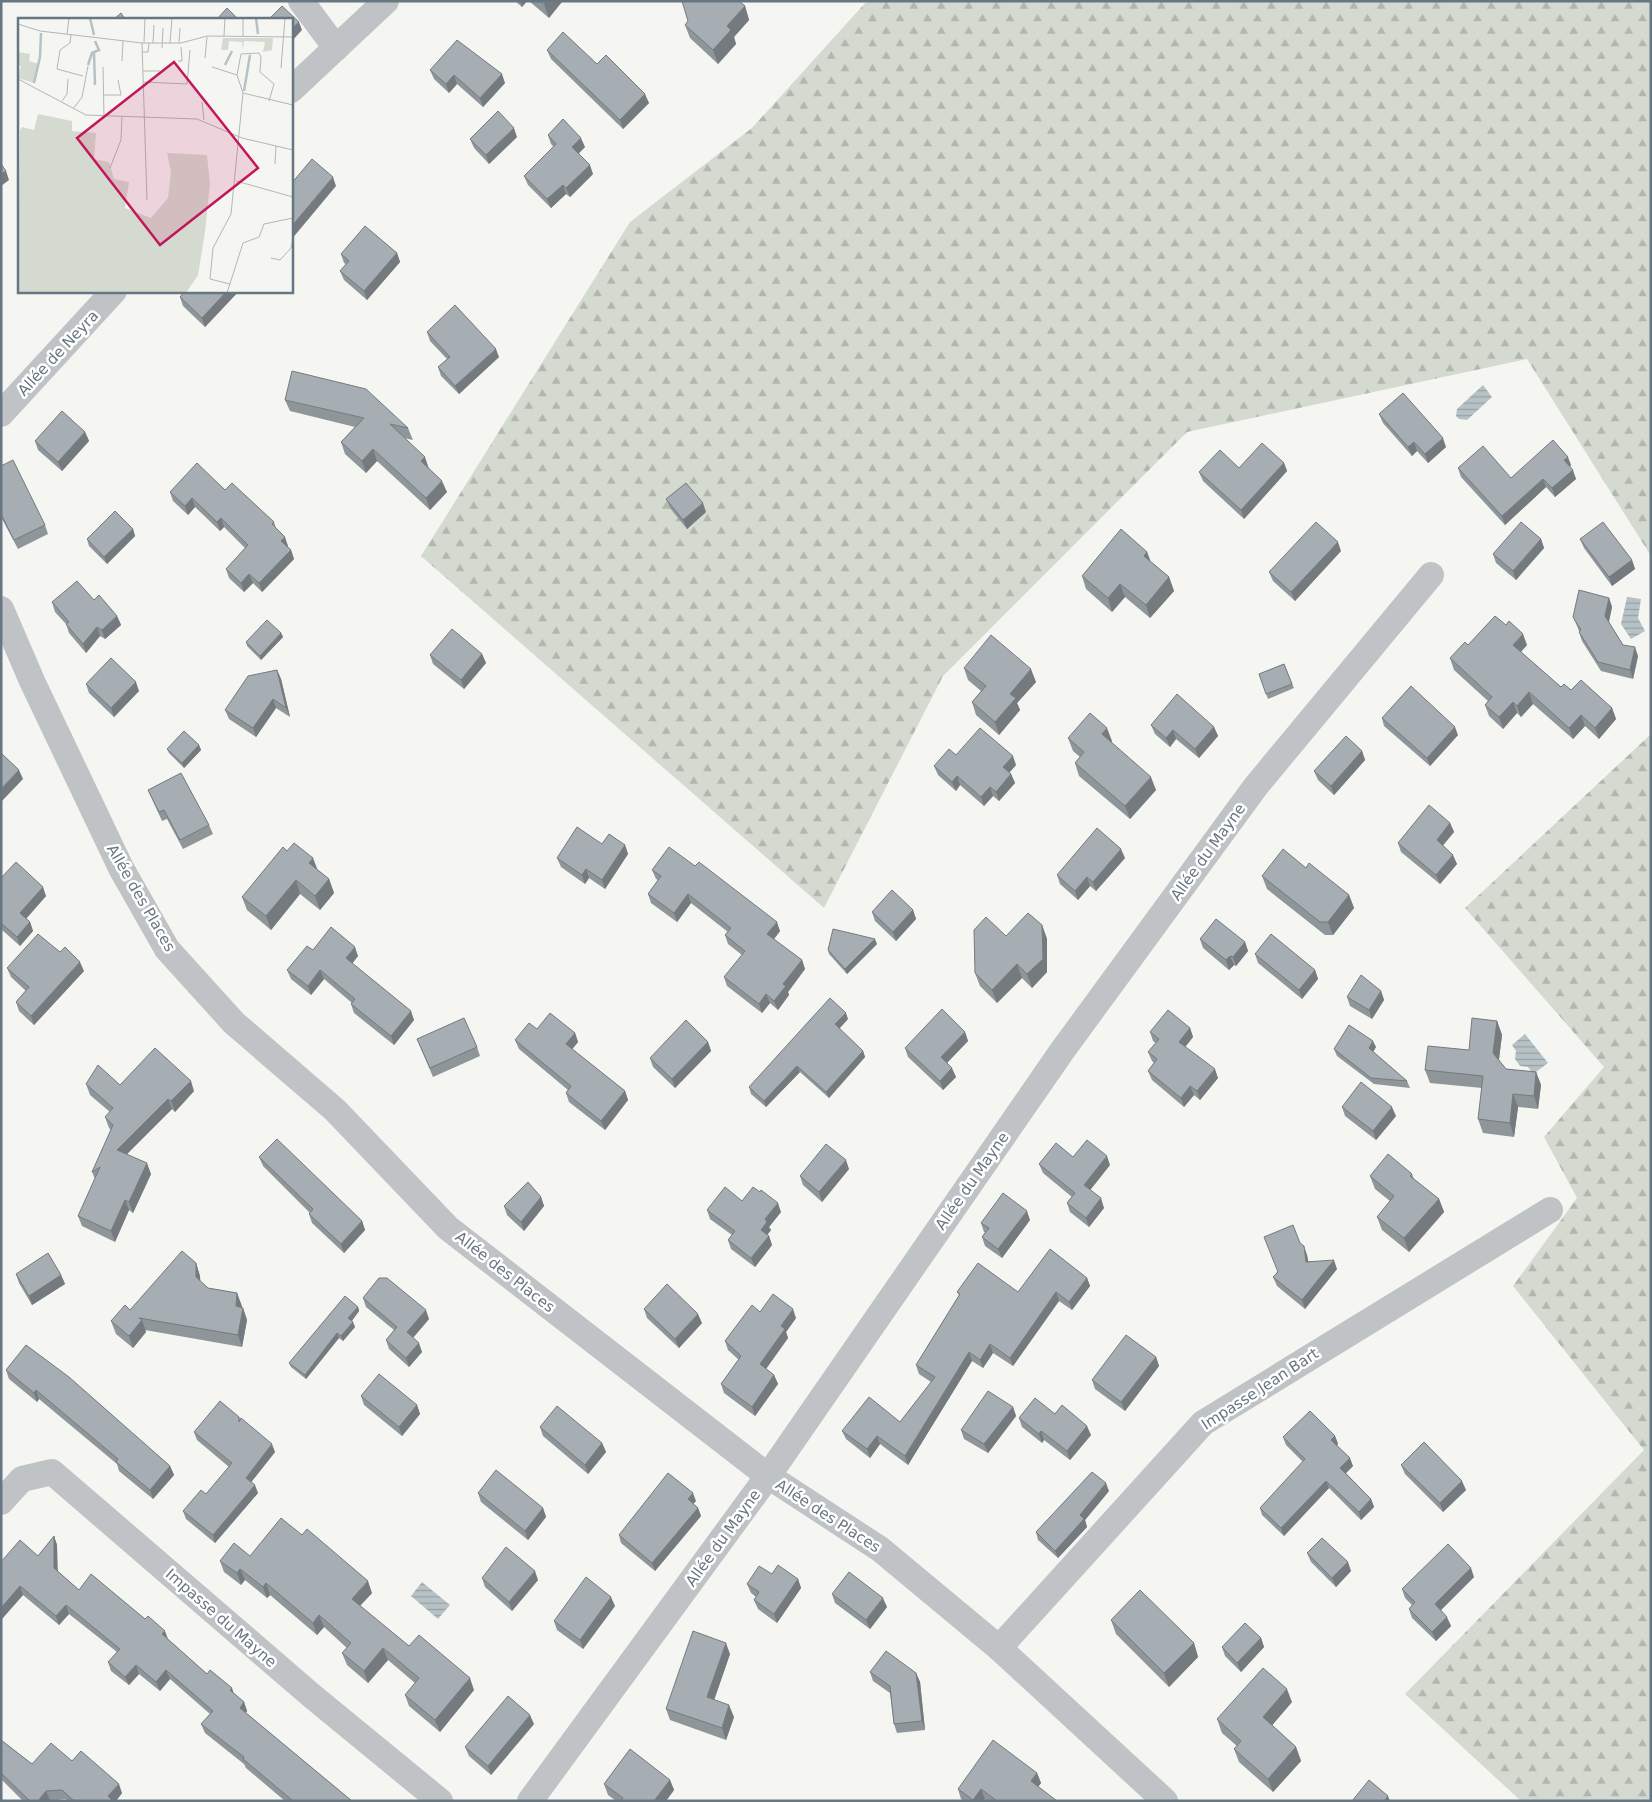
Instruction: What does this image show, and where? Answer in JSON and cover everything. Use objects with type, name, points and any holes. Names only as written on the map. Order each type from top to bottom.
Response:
[{"type":"street","points":[[301,1],[336,48]]},
{"type":"street","points":[[292,89],[386,1]]},
{"type":"street","name":"Allée de Neyra","points":[[1,414],[113,292]]},
{"type":"street","name":"Allée du Mayne","points":[[530,1801],[768,1476],[1062,1050],[1256,786],[1430,575]]},
{"type":"street","name":"Allée des Places","points":[[1,609],[32,681],[121,868],[167,949],[234,1023],[335,1110],[448,1228],[768,1476],[880,1549],[998,1648],[1165,1801]]},
{"type":"street","name":"Impasse Jean Bart","points":[[998,1648],[1203,1423],[1550,1210]]},
{"type":"street","name":"Impasse du Mayne","points":[[1,1502],[22,1479],[52,1472],[312,1696],[440,1801]]},
{"type":"green space","points":[[867,1],[1651,1],[1651,556],[1527,359],[1187,432],[943,676],[824,908],[421,556],[630,222],[752,128]]},
{"type":"green space","points":[[1651,734],[1651,1801],[1521,1801],[1405,1694],[1644,1450],[1513,1286],[1577,1198],[1544,1137],[1604,1067],[1465,908]]},
{"type":"shaded area","points":[[1483,385],[1492,397],[1467,420],[1459,419],[1456,416],[1457,409]]},
{"type":"shaded area","points":[[1627,597],[1641,599],[1638,618],[1645,631],[1631,639],[1621,624]]},
{"type":"shaded area","points":[[1525,1034],[1548,1063],[1533,1074],[1528,1067],[1520,1066],[1515,1059],[1516,1051],[1512,1045]]},
{"type":"shaded area","points":[[422,1582],[450,1605],[438,1619],[411,1596]]},
{"type":"building","points":[[682,1],[739,1],[745,6],[727,26],[731,30],[713,50],[685,25],[688,21]]},
{"type":"building","points":[[282,6],[299,22],[292,28],[292,18],[270,18]]},
{"type":"building","points":[[227,8],[237,18],[218,18]]},
{"type":"building","points":[[121,13],[124,18],[115,18]]},
{"type":"building","points":[[563,32],[597,64],[606,55],[645,94],[620,120],[547,50]]},
{"type":"building","points":[[457,40],[502,74],[480,98],[454,75],[446,84],[430,70]]},
{"type":"building","points":[[498,111],[514,128],[486,155],[470,139]]},
{"type":"building","points":[[563,119],[581,138],[572,147],[590,165],[566,188],[563,185],[547,199],[524,176],[556,144],[548,135]]},
{"type":"building","points":[[312,159],[333,177],[292,226],[292,183]]},
{"type":"building","points":[[1,164],[6,171],[1,174]]},
{"type":"building","points":[[365,226],[397,253],[364,291],[340,271],[349,261],[341,254]]},
{"type":"building","points":[[184,292],[226,292],[202,318],[180,297]]},
{"type":"building","points":[[455,305],[496,349],[455,386],[438,367],[450,357],[427,332]]},
{"type":"building","points":[[292,371],[366,389],[408,428],[390,424],[425,457],[421,461],[442,481],[426,498],[373,449],[362,461],[341,442],[364,418],[285,400]]},
{"type":"building","points":[[1403,393],[1443,438],[1425,454],[1414,442],[1408,447],[1379,414]]},
{"type":"building","points":[[62,411],[85,432],[58,462],[35,441]]},
{"type":"building","points":[[1553,440],[1568,457],[1564,460],[1573,470],[1552,488],[1543,479],[1502,516],[1458,468],[1483,446],[1511,478]]},
{"type":"building","points":[[1262,443],[1284,463],[1241,510],[1199,472],[1220,450],[1239,468]]},
{"type":"building","points":[[13,460],[45,525],[14,540],[1,514],[1,466]]},
{"type":"building","points":[[197,463],[225,490],[232,483],[274,522],[272,524],[285,537],[281,541],[291,550],[259,583],[249,574],[241,583],[226,569],[248,545],[221,518],[217,522],[192,498],[185,506],[170,492]]},
{"type":"building","points":[[686,483],[703,503],[683,520],[666,499]]},
{"type":"building","points":[[115,511],[133,529],[104,557],[87,539]]},
{"type":"building","points":[[1316,522],[1338,542],[1291,592],[1269,572]]},
{"type":"building","points":[[1521,522],[1541,539],[1513,571],[1493,554]]},
{"type":"building","points":[[1603,522],[1632,560],[1609,577],[1580,539]]},
{"type":"building","points":[[1121,529],[1147,552],[1144,556],[1169,577],[1146,605],[1120,584],[1108,598],[1082,576]]},
{"type":"building","points":[[77,581],[94,600],[99,595],[117,616],[102,630],[97,627],[83,644],[66,624],[69,622],[52,602]]},
{"type":"building","points":[[1579,590],[1609,598],[1605,616],[1623,645],[1635,647],[1630,670],[1598,662],[1579,632],[1581,630],[1573,617]]},
{"type":"building","points":[[1495,616],[1506,625],[1509,621],[1523,634],[1513,645],[1561,687],[1564,684],[1571,690],[1581,680],[1612,708],[1595,728],[1581,715],[1569,728],[1529,692],[1517,706],[1513,702],[1499,717],[1485,705],[1492,697],[1450,658],[1465,642],[1468,645]]},
{"type":"building","points":[[267,620],[281,633],[260,656],[246,642]]},
{"type":"building","points":[[452,629],[482,654],[461,680],[430,655]]},
{"type":"building","points":[[991,635],[1031,669],[1010,694],[1016,698],[995,722],[972,702],[986,686],[964,668]]},
{"type":"building","points":[[111,658],[136,682],[111,708],[86,684]]},
{"type":"building","points":[[1284,664],[1292,684],[1266,694],[1259,674]]},
{"type":"building","points":[[277,670],[286,708],[273,699],[253,728],[225,710],[248,676]]},
{"type":"building","points":[[1411,686],[1455,727],[1427,758],[1382,718]]},
{"type":"building","points":[[1177,694],[1214,727],[1195,749],[1173,730],[1166,738],[1151,725]]},
{"type":"building","points":[[1090,713],[1107,728],[1102,734],[1151,777],[1125,806],[1075,763],[1084,752],[1068,738]]},
{"type":"building","points":[[980,728],[1013,756],[1003,767],[1011,774],[996,792],[990,787],[981,797],[957,776],[952,782],[934,766],[949,749],[956,755]]},
{"type":"building","points":[[184,731],[199,745],[182,763],[167,749]]},
{"type":"building","points":[[1346,736],[1362,751],[1331,786],[1314,771]]},
{"type":"building","points":[[1,753],[19,770],[1,789]]},
{"type":"building","points":[[181,773],[209,825],[180,840],[164,810],[159,812],[148,790]]},
{"type":"building","points":[[1429,805],[1450,823],[1437,840],[1453,855],[1436,875],[1398,843]]},
{"type":"building","points":[[577,827],[602,844],[609,834],[625,845],[602,880],[586,869],[582,875],[557,858]]},
{"type":"building","points":[[1097,828],[1121,849],[1093,882],[1087,877],[1075,891],[1057,875]]},
{"type":"building","points":[[294,843],[313,858],[309,863],[329,879],[315,896],[296,880],[266,916],[242,897],[283,847],[287,851]]},
{"type":"building","points":[[669,847],[695,866],[699,862],[777,922],[767,934],[802,960],[783,984],[786,986],[774,1001],[766,994],[759,1004],[724,977],[745,951],[725,935],[731,928],[688,894],[674,913],[648,894],[661,876],[652,870]]},
{"type":"building","points":[[1283,849],[1306,868],[1309,863],[1349,895],[1328,922],[1320,922],[1262,876]]},
{"type":"building","points":[[16,862],[43,887],[20,913],[30,922],[17,937],[1,923],[1,878]]},
{"type":"building","points":[[892,890],[913,910],[893,932],[872,912]]},
{"type":"building","points":[[1028,913],[1042,925],[1043,959],[1027,974],[1017,964],[992,990],[975,973],[974,930],[986,917],[1006,936]]},
{"type":"building","points":[[1216,919],[1245,942],[1233,957],[1230,956],[1226,960],[1200,939]]},
{"type":"building","points":[[331,927],[355,947],[346,958],[411,1011],[391,1036],[351,1004],[355,999],[320,970],[308,986],[287,970],[307,946],[313,950]]},
{"type":"building","points":[[833,929],[875,939],[845,969],[828,950]]},
{"type":"building","points":[[38,934],[60,952],[65,947],[80,962],[31,1016],[16,1002],[29,987],[7,968]]},
{"type":"building","points":[[1271,934],[1315,970],[1299,990],[1255,954]]},
{"type":"building","points":[[1361,975],[1381,991],[1369,1010],[1347,997]]},
{"type":"building","points":[[830,998],[846,1013],[835,1024],[863,1051],[826,1092],[797,1066],[764,1101],[749,1087]]},
{"type":"building","points":[[942,1009],[965,1032],[941,1057],[952,1068],[940,1081],[905,1048]]},
{"type":"building","points":[[1168,1010],[1190,1028],[1179,1042],[1215,1069],[1197,1091],[1190,1086],[1181,1098],[1148,1071],[1157,1059],[1148,1052],[1159,1039],[1150,1032]]},
{"type":"building","points":[[550,1013],[575,1033],[566,1044],[625,1091],[601,1121],[566,1093],[571,1086],[515,1040],[529,1023],[537,1029]]},
{"type":"building","points":[[464,1018],[477,1047],[430,1068],[417,1039]]},
{"type":"building","points":[[1472,1018],[1497,1021],[1493,1053],[1506,1069],[1536,1072],[1534,1096],[1513,1094],[1510,1123],[1478,1119],[1483,1076],[1425,1070],[1428,1046],[1469,1050]]},
{"type":"building","points":[[686,1020],[708,1042],[672,1079],[650,1058]]},
{"type":"building","points":[[1349,1025],[1373,1041],[1369,1048],[1407,1081],[1371,1078],[1334,1049]]},
{"type":"building","points":[[155,1048],[191,1081],[171,1101],[168,1099],[117,1150],[147,1163],[129,1202],[125,1200],[111,1231],[78,1216],[100,1167],[92,1172],[113,1125],[105,1117],[113,1108],[86,1084],[98,1065],[120,1085]]},
{"type":"building","points":[[1361,1082],[1392,1107],[1373,1131],[1342,1107]]},
{"type":"building","points":[[277,1139],[362,1221],[341,1244],[309,1214],[313,1209],[259,1157]]},
{"type":"building","points":[[1087,1140],[1107,1156],[1084,1185],[1101,1198],[1086,1218],[1067,1203],[1075,1193],[1039,1164],[1056,1143],[1073,1157]]},
{"type":"building","points":[[826,1144],[846,1160],[819,1192],[800,1176]]},
{"type":"building","points":[[1388,1154],[1412,1174],[1410,1176],[1439,1199],[1404,1238],[1377,1217],[1394,1196],[1370,1176]]},
{"type":"building","points":[[528,1182],[541,1197],[521,1222],[504,1206]]},
{"type":"building","points":[[725,1187],[742,1201],[753,1187],[760,1192],[761,1190],[778,1203],[765,1219],[767,1222],[761,1230],[769,1236],[751,1258],[728,1240],[735,1231],[707,1210]]},
{"type":"building","points":[[1003,1193],[1027,1211],[998,1249],[982,1237],[989,1228],[981,1223]]},
{"type":"building","points":[[1293,1225],[1300,1243],[1304,1246],[1306,1262],[1334,1260],[1302,1300],[1273,1277],[1278,1272],[1264,1237]]},
{"type":"building","points":[[1050,1249],[1087,1278],[1069,1302],[1056,1292],[1010,1358],[990,1344],[980,1360],[969,1352],[905,1456],[877,1436],[867,1449],[842,1431],[869,1397],[900,1422],[935,1377],[916,1365],[960,1294],[957,1292],[978,1263],[1018,1292]]},
{"type":"building","points":[[182,1251],[196,1263],[196,1277],[208,1288],[237,1293],[236,1306],[243,1308],[238,1335],[139,1318],[142,1320],[129,1336],[111,1321],[125,1305],[130,1310]]},
{"type":"building","points":[[48,1253],[61,1275],[29,1296],[16,1274]]},
{"type":"building","points":[[379,1278],[387,1278],[426,1310],[407,1332],[419,1343],[406,1358],[386,1340],[397,1327],[363,1298]]},
{"type":"building","points":[[667,1284],[698,1314],[675,1339],[644,1309]]},
{"type":"building","points":[[773,1294],[793,1309],[781,1326],[785,1329],[760,1364],[774,1375],[752,1407],[721,1384],[741,1356],[725,1341],[752,1305],[760,1312]]},
{"type":"building","points":[[345,1296],[358,1307],[348,1318],[353,1322],[341,1336],[337,1333],[305,1375],[289,1363]]},
{"type":"building","points":[[1126,1335],[1156,1357],[1121,1402],[1092,1380]]},
{"type":"building","points":[[26,1345],[69,1377],[170,1466],[150,1490],[116,1462],[118,1459],[36,1390],[34,1393],[6,1370]]},
{"type":"building","points":[[379,1374],[417,1405],[399,1427],[361,1396]]},
{"type":"building","points":[[988,1391],[1013,1407],[984,1444],[961,1430]]},
{"type":"building","points":[[1035,1398],[1055,1414],[1062,1405],[1087,1426],[1067,1451],[1041,1431],[1039,1434],[1019,1418]]},
{"type":"building","points":[[220,1401],[239,1417],[239,1422],[241,1418],[272,1444],[246,1478],[255,1485],[213,1535],[183,1511],[201,1490],[206,1494],[232,1463],[194,1432]]},
{"type":"building","points":[[557,1406],[602,1443],[585,1465],[540,1427]]},
{"type":"building","points":[[1310,1411],[1335,1436],[1331,1440],[1350,1458],[1340,1468],[1371,1499],[1359,1512],[1326,1481],[1281,1528],[1260,1508],[1305,1459],[1283,1437]]},
{"type":"building","points":[[1424,1442],[1462,1481],[1440,1503],[1401,1465]]},
{"type":"building","points":[[496,1470],[543,1508],[525,1531],[478,1493]]},
{"type":"building","points":[[1092,1472],[1106,1483],[1080,1515],[1084,1519],[1055,1551],[1036,1532]]},
{"type":"building","points":[[668,1473],[693,1493],[688,1499],[698,1508],[652,1563],[619,1535]]},
{"type":"building","points":[[281,1518],[302,1535],[307,1529],[368,1581],[352,1599],[409,1646],[419,1635],[470,1678],[435,1720],[405,1695],[419,1678],[383,1648],[364,1671],[342,1653],[351,1643],[319,1615],[313,1623],[266,1583],[263,1587],[240,1569],[237,1573],[220,1561],[234,1543],[250,1556]]},
{"type":"building","points":[[54,1536],[54,1568],[79,1590],[91,1574],[145,1619],[148,1616],[165,1631],[162,1634],[207,1674],[210,1670],[232,1688],[230,1690],[244,1702],[240,1708],[352,1801],[292,1801],[243,1759],[244,1757],[201,1724],[213,1711],[166,1670],[156,1682],[136,1665],[125,1677],[108,1662],[120,1649],[66,1605],[56,1616],[20,1586],[1,1608],[1,1562],[20,1540],[38,1556]]},
{"type":"building","points":[[1322,1538],[1348,1562],[1332,1578],[1307,1553]]},
{"type":"building","points":[[1448,1544],[1471,1568],[1435,1604],[1447,1617],[1432,1632],[1409,1609],[1415,1602],[1402,1589]]},
{"type":"building","points":[[506,1547],[535,1571],[509,1602],[482,1578]]},
{"type":"building","points":[[778,1565],[798,1579],[774,1614],[754,1600],[759,1592],[747,1584],[759,1566],[772,1574]]},
{"type":"building","points":[[849,1572],[883,1598],[866,1620],[832,1594]]},
{"type":"building","points":[[586,1577],[611,1597],[580,1640],[554,1621]]},
{"type":"building","points":[[1140,1590],[1194,1643],[1164,1673],[1111,1620]]},
{"type":"building","points":[[1245,1623],[1261,1638],[1237,1663],[1222,1647]]},
{"type":"building","points":[[693,1631],[726,1643],[707,1697],[729,1705],[722,1728],[666,1709]]},
{"type":"building","points":[[886,1651],[916,1673],[922,1721],[894,1724],[890,1686],[870,1672]]},
{"type":"building","points":[[1263,1668],[1287,1689],[1263,1717],[1296,1747],[1268,1779],[1234,1749],[1241,1741],[1217,1719]]},
{"type":"building","points":[[508,1696],[530,1715],[488,1766],[465,1747]]},
{"type":"building","points":[[1,1740],[32,1764],[51,1743],[72,1761],[81,1751],[119,1784],[108,1796],[113,1801],[74,1801],[62,1790],[46,1791],[38,1801],[30,1801],[1,1773]]},
{"type":"building","points":[[993,1740],[1037,1773],[1031,1781],[1057,1801],[997,1801],[981,1789],[973,1800],[958,1789]]},
{"type":"building","points":[[630,1749],[670,1780],[654,1801],[621,1801],[623,1798],[604,1784]]},
{"type":"building","points":[[1369,1780],[1388,1796],[1384,1801],[1352,1801]]}]
